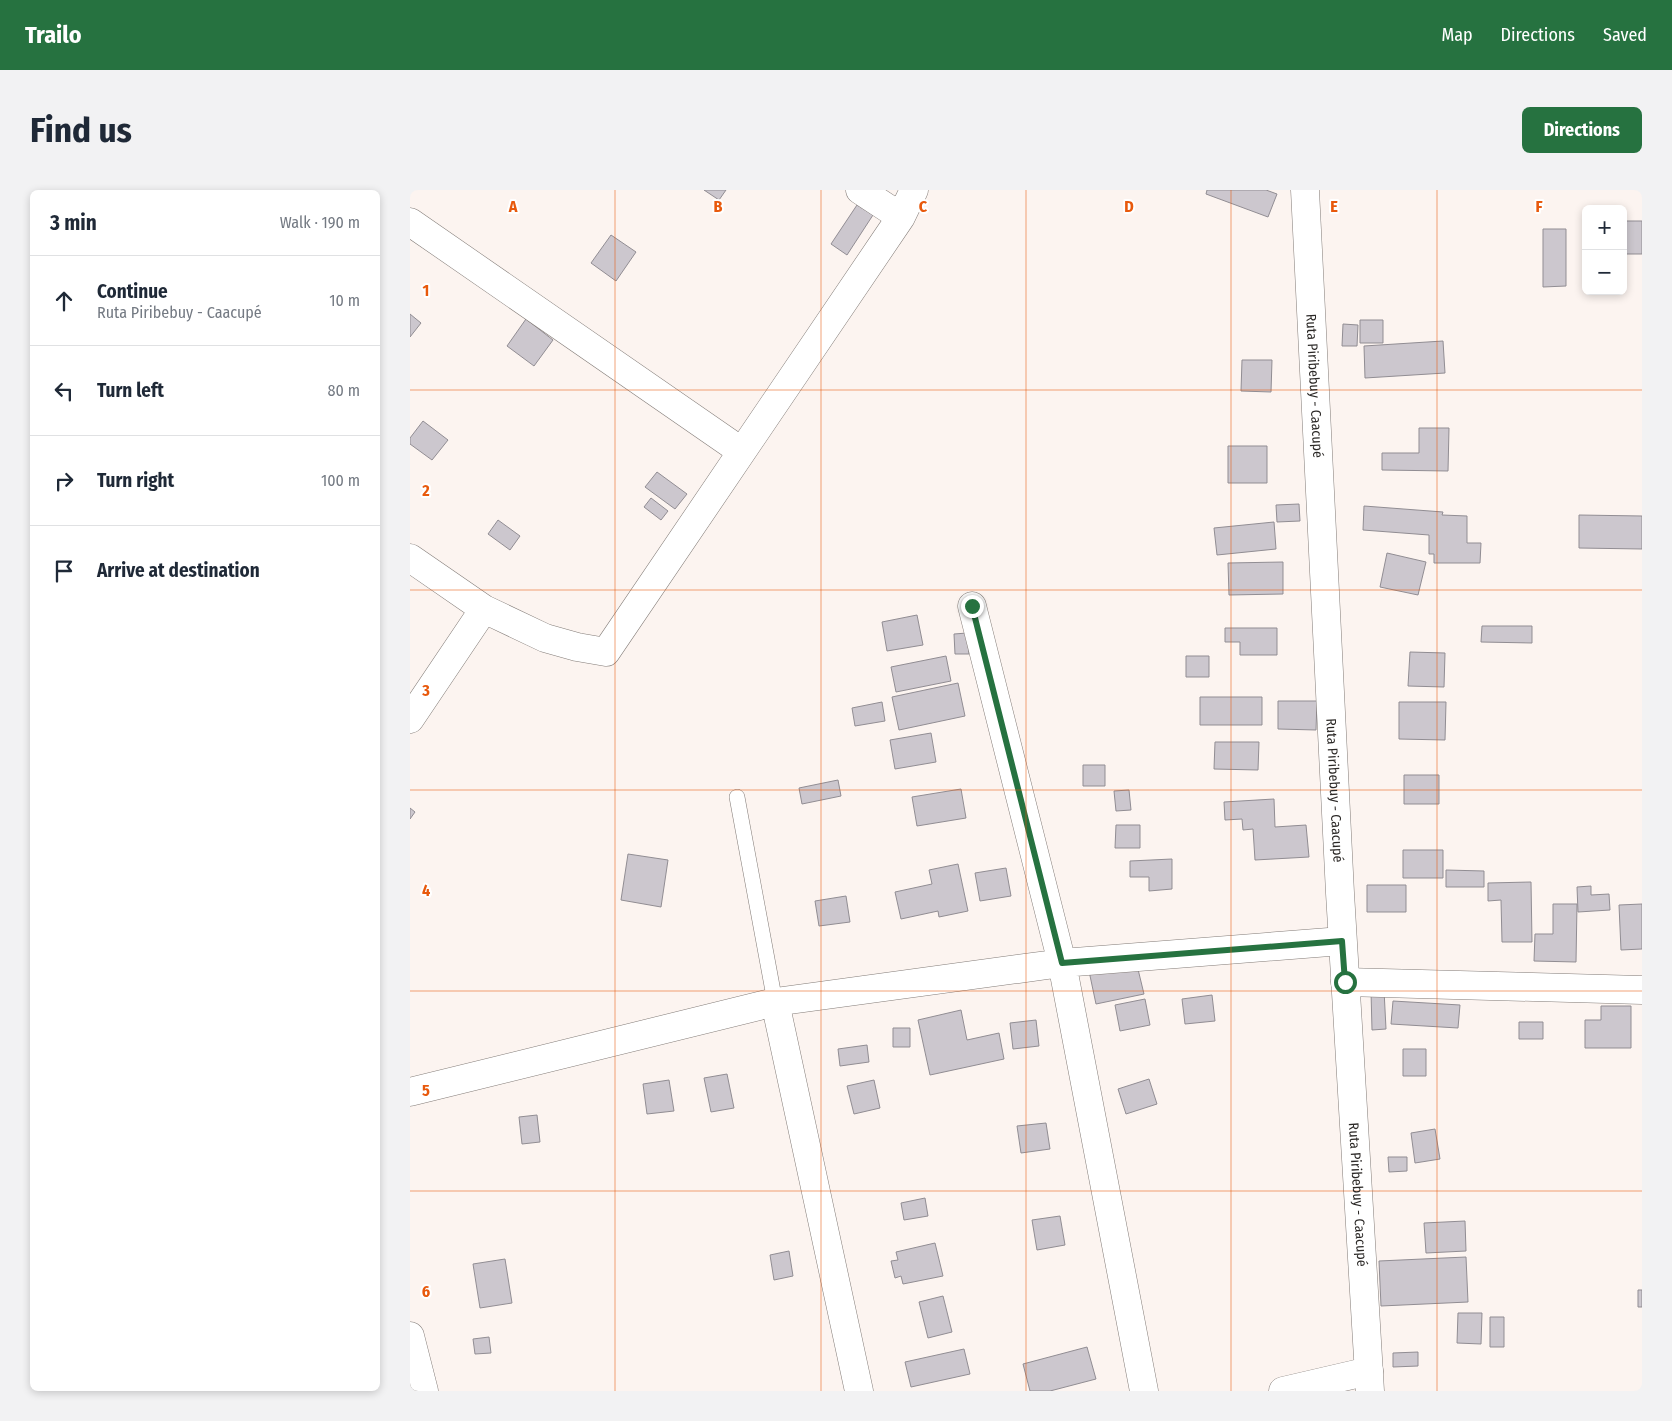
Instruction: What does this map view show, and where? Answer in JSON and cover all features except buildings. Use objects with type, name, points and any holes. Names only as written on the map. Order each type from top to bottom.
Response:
[{"type":"street","points":[[860,190],[901,217]]},
{"type":"street","points":[[410,558],[484,609],[545,638],[577,647],[606,652],[901,217],[914,190]]},
{"type":"street","name":"Ruta Piribebuy - Caacupé","points":[[1306,190],[1342,941],[1370,1381]]},
{"type":"street","points":[[410,222],[741,451]]},
{"type":"street","points":[[972,606],[1062,963],[1144,1391]]},
{"type":"street","points":[[410,719],[484,609]]},
{"type":"street","points":[[410,1092],[775,1002],[1062,963],[1342,941]]},
{"type":"street","points":[[1345,982],[1642,990]]},
{"type":"street","points":[[775,1002],[859,1391]]},
{"type":"street","points":[[410,1336],[424,1391]]},
{"type":"street","points":[[1283,1391],[1370,1381]]},
{"type":"lane","points":[[737,797],[775,1002]]},
{"type":"route","points":[[972,606],[1062,963],[1342,941],[1345,982]]}]
